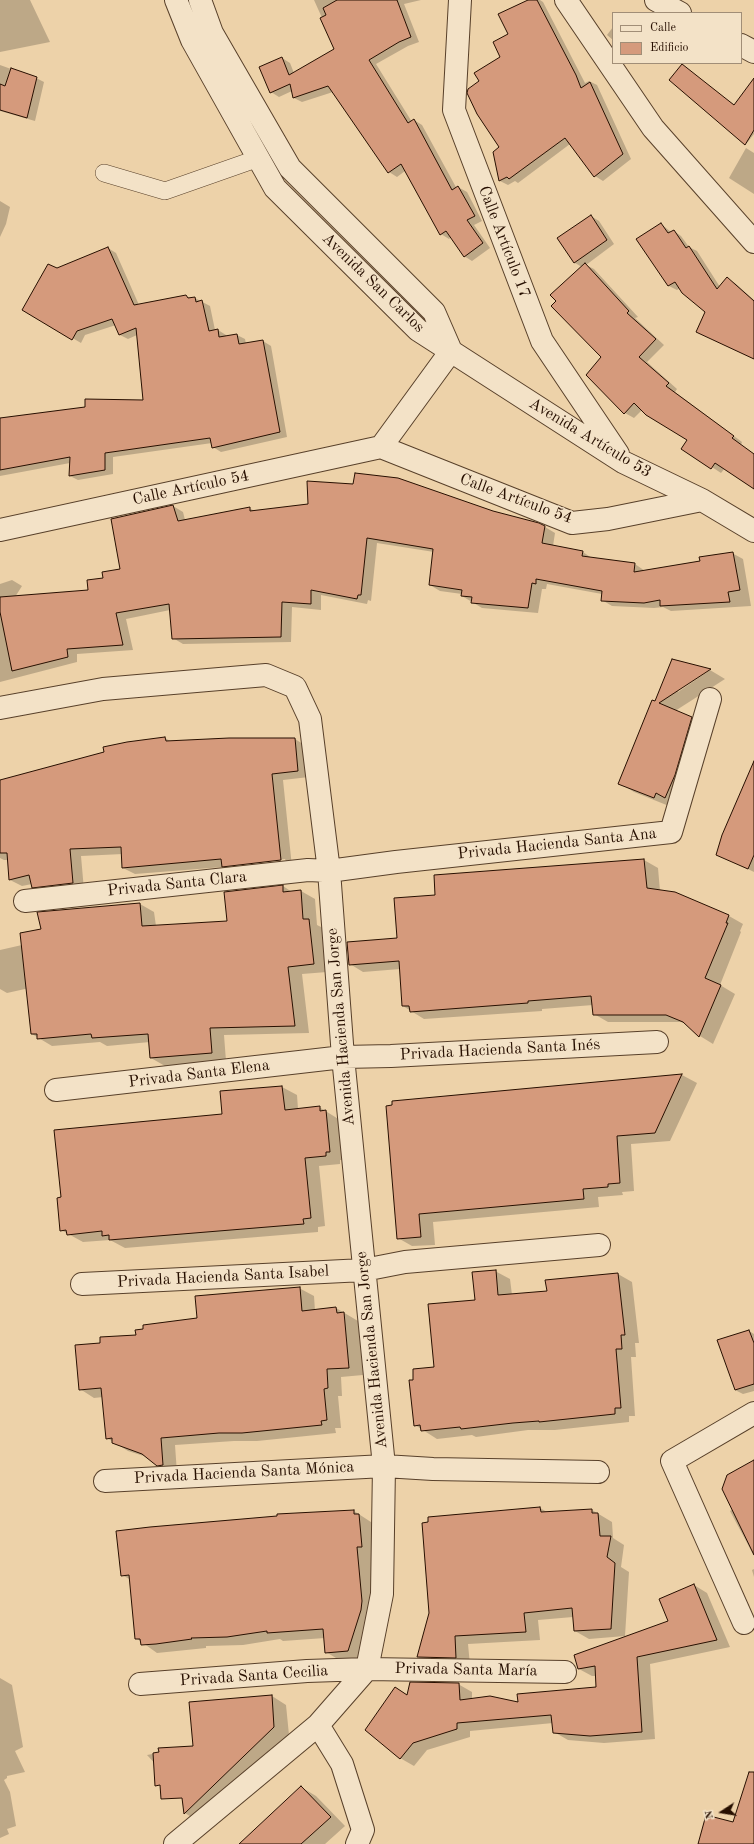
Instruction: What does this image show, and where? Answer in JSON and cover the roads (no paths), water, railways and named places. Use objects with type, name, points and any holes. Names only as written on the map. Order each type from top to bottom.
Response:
[{"type":"street","name":"Avenida San Carlos","points":[[176,0],[192,40],[275,188],[418,330],[451,351]]},
{"type":"street","name":"Avenida San Carlos","points":[[200,0],[212,33],[290,168],[434,312],[451,351]]},
{"type":"street","name":"Calle Artículo 17","points":[[460,0],[454,110],[542,341],[623,462]]},
{"type":"street","points":[[566,0],[653,128],[754,242]]},
{"type":"street","points":[[656,0],[678,12]]},
{"type":"street","points":[[742,46],[754,52]]},
{"type":"street","points":[[381,447],[451,351]]},
{"type":"street","name":"Avenida Artículo 53","points":[[451,351],[623,462],[702,500],[754,531]]},
{"type":"street","name":"Calle Artículo 54","points":[[0,530],[381,447],[572,523],[608,519],[702,500]]},
{"type":"street","name":"Avenida Hacienda San Jorge","points":[[0,708],[103,689],[266,675],[295,687],[310,719],[329,871],[342,1057],[384,1466],[382,1594],[367,1669]]},
{"type":"street","name":"Privada Hacienda Santa Ana","points":[[329,871],[396,862],[671,832],[710,699]]},
{"type":"street","name":"Privada Santa Clara","points":[[25,901],[308,870],[329,871]]},
{"type":"street","name":"Privada Hacienda Santa Inés","points":[[342,1057],[391,1056],[657,1042]]},
{"type":"street","name":"Privada Santa Elena","points":[[56,1090],[342,1057]]},
{"type":"street","name":"Privada Hacienda Santa Isabel","points":[[82,1284],[364,1270],[405,1262],[599,1246]]},
{"type":"street","points":[[744,1623],[672,1461],[754,1413]]},
{"type":"street","name":"Privada Hacienda Santa Mónica","points":[[105,1481],[384,1466],[433,1469],[598,1472]]},
{"type":"street","points":[[175,1844],[318,1725],[367,1669]]},
{"type":"street","name":"Privada Santa María","points":[[367,1669],[565,1672]]},
{"type":"street","name":"Privada Santa Cecilia","points":[[140,1684],[307,1671],[367,1669]]},
{"type":"street","points":[[318,1725],[342,1764],[363,1830],[357,1844]]},
{"type":"lane","points":[[104,173],[165,191],[259,158]]}]
